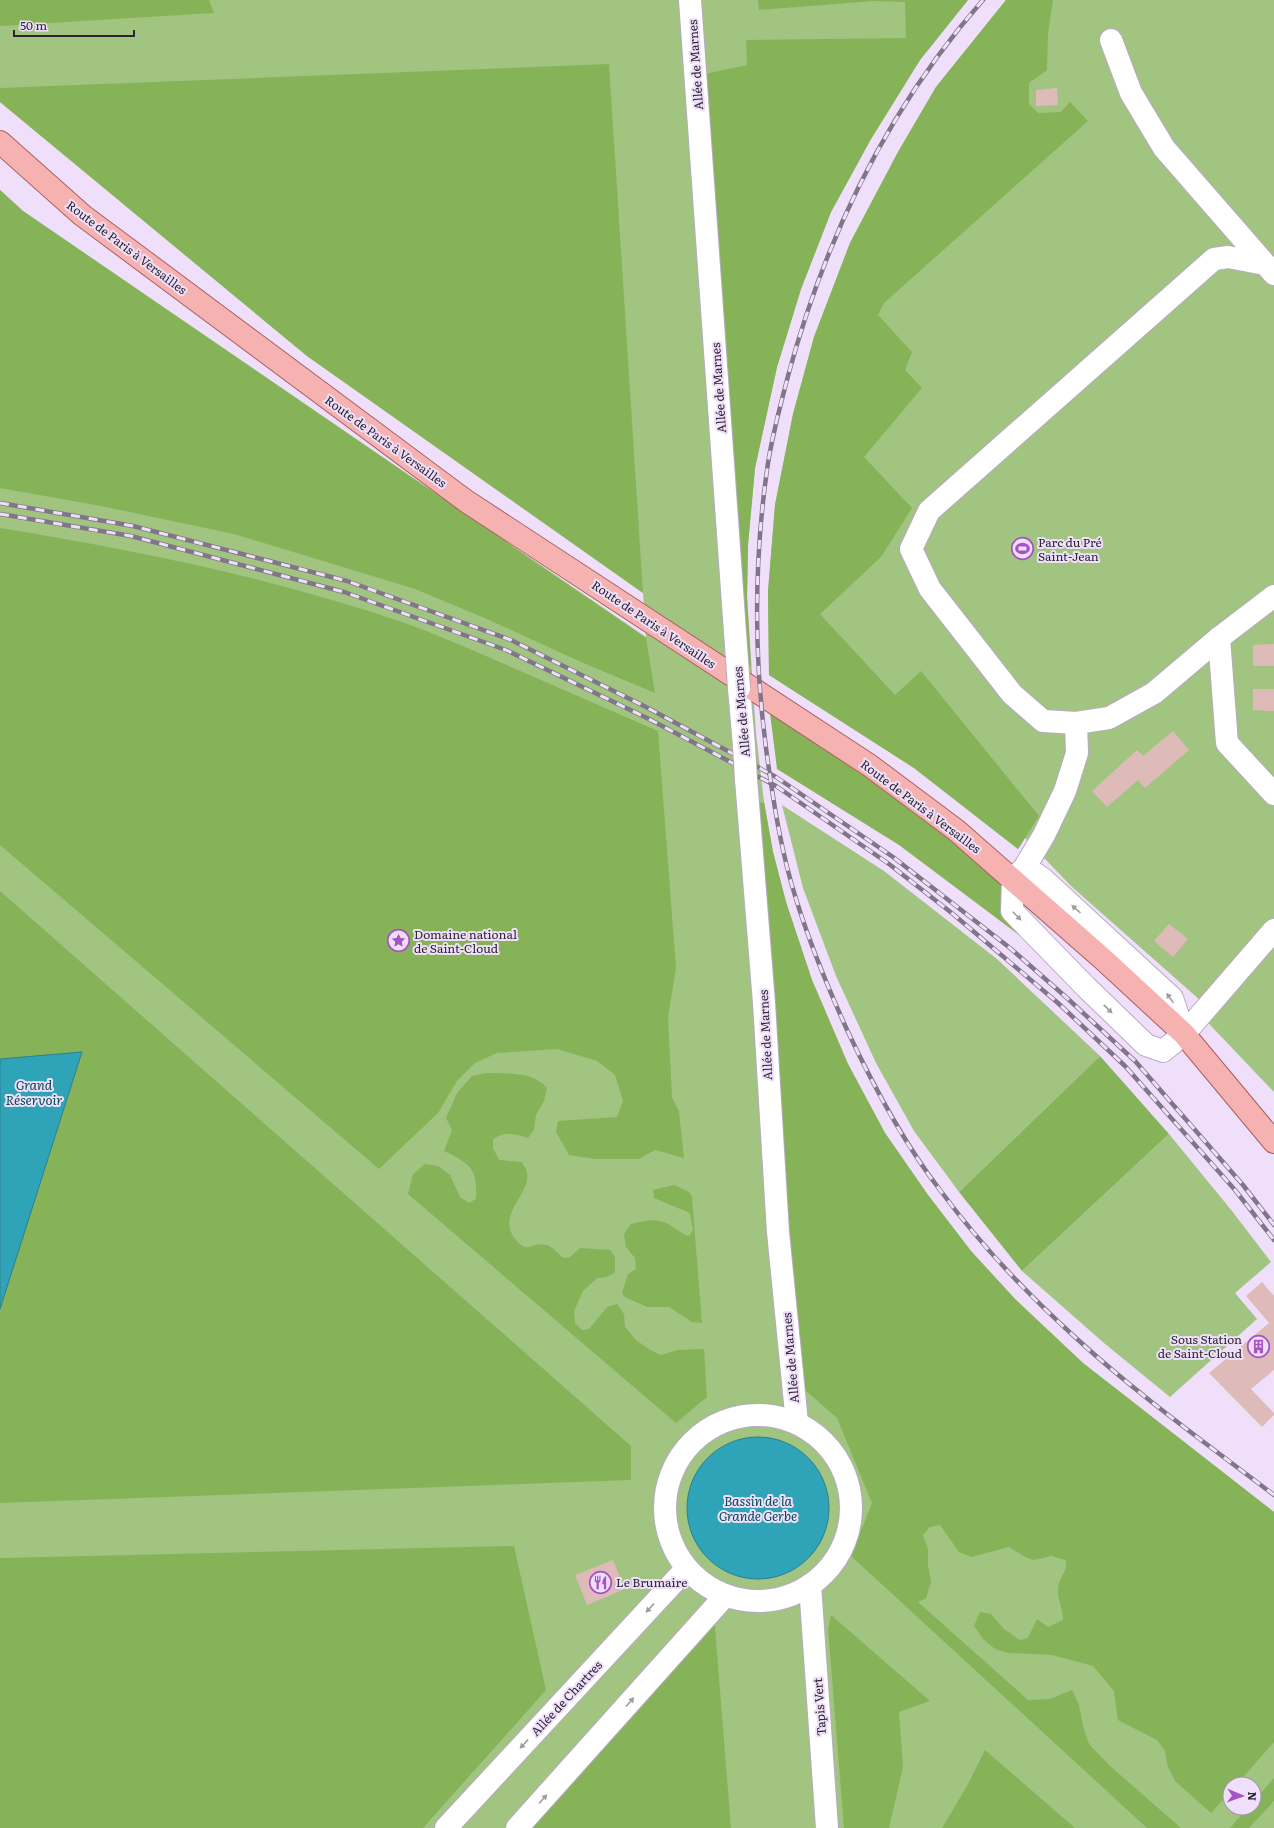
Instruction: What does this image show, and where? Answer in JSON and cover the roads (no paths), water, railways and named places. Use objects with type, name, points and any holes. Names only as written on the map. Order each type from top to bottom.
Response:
[{"type":"main road","name":"Route de Paris à Versailles","points":[[0,142],[82,215],[466,501],[869,765],[956,830],[1019,873],[1104,960],[1184,1034],[1274,1142]]},
{"type":"street","name":"Allée de Marnes","points":[[690,0],[739,688],[764,1003],[778,1232],[796,1423]]},
{"type":"street","points":[[1111,40],[1131,93],[1164,148],[1269,269]]},
{"type":"street","points":[[1269,269],[1228,256],[1214,259],[929,511],[911,549],[930,589],[1012,694],[1043,721],[1076,723],[1109,718],[1154,693],[1219,638],[1274,596]]},
{"type":"street","points":[[1219,638],[1227,743],[1274,794]]},
{"type":"street","points":[[1076,723],[1077,754],[1065,791],[1044,835],[1019,873],[1012,911],[1086,987],[1146,1045],[1163,1051],[1184,1034],[1274,930]]},
{"type":"street","points":[[757,1414],[778,1416],[796,1423],[821,1440],[837,1458],[847,1481],[851,1505],[850,1523],[846,1540],[832,1565],[810,1585],[790,1596],[759,1602],[724,1597],[704,1584],[686,1569],[668,1535],[664,1509],[668,1483],[676,1462],[691,1443],[703,1432],[718,1423],[737,1417],[757,1414]]},
{"type":"street","name":"Allée de Chartres","points":[[446,1828],[686,1569]]},
{"type":"street","name":"Tapis Vert","points":[[810,1585],[827,1828]]},
{"type":"street","points":[[517,1828],[724,1597]]},
{"type":"water","name":"Grand Réservoir","points":[[82,1052],[0,1309],[0,1059]]},
{"type":"water","name":"Bassin de la Grande Gerbe","points":[[758,1437],[778,1440],[785,1443],[803,1453],[813,1463],[826,1488],[829,1508],[826,1528],[823,1535],[813,1553],[803,1563],[778,1576],[758,1579],[738,1576],[731,1573],[713,1563],[703,1553],[690,1528],[687,1508],[690,1488],[693,1481],[703,1463],[713,1453],[738,1440]]},
{"type":"railway","points":[[983,0],[949,42],[918,85],[889,130],[864,177],[841,225],[803,325],[773,435],[763,505],[757,609],[759,679],[762,713],[778,826],[786,865],[802,919],[841,1016],[868,1073],[890,1114],[926,1172],[987,1249],[1022,1286],[1076,1338],[1148,1399],[1274,1495]]},
{"type":"railway","points":[[0,503],[133,526],[347,581],[511,640],[646,707],[776,777],[893,857],[1010,948],[1067,998],[1135,1061],[1243,1185],[1274,1225]]},
{"type":"railway","points":[[0,514],[131,536],[344,592],[506,650],[647,718],[776,786],[889,864],[953,914],[1058,1003],[1125,1066],[1235,1190],[1274,1240]]},
{"type":"place","name":"Parc du Pré Saint-Jean","points":[[1023,549]]},
{"type":"place","name":"Domaine national de Saint-Cloud","points":[[399,941]]},
{"type":"place","name":"Sous Station de Saint-Cloud","points":[[1258,1346]]},
{"type":"place","name":"Le Brumaire","points":[[600,1582]]}]
